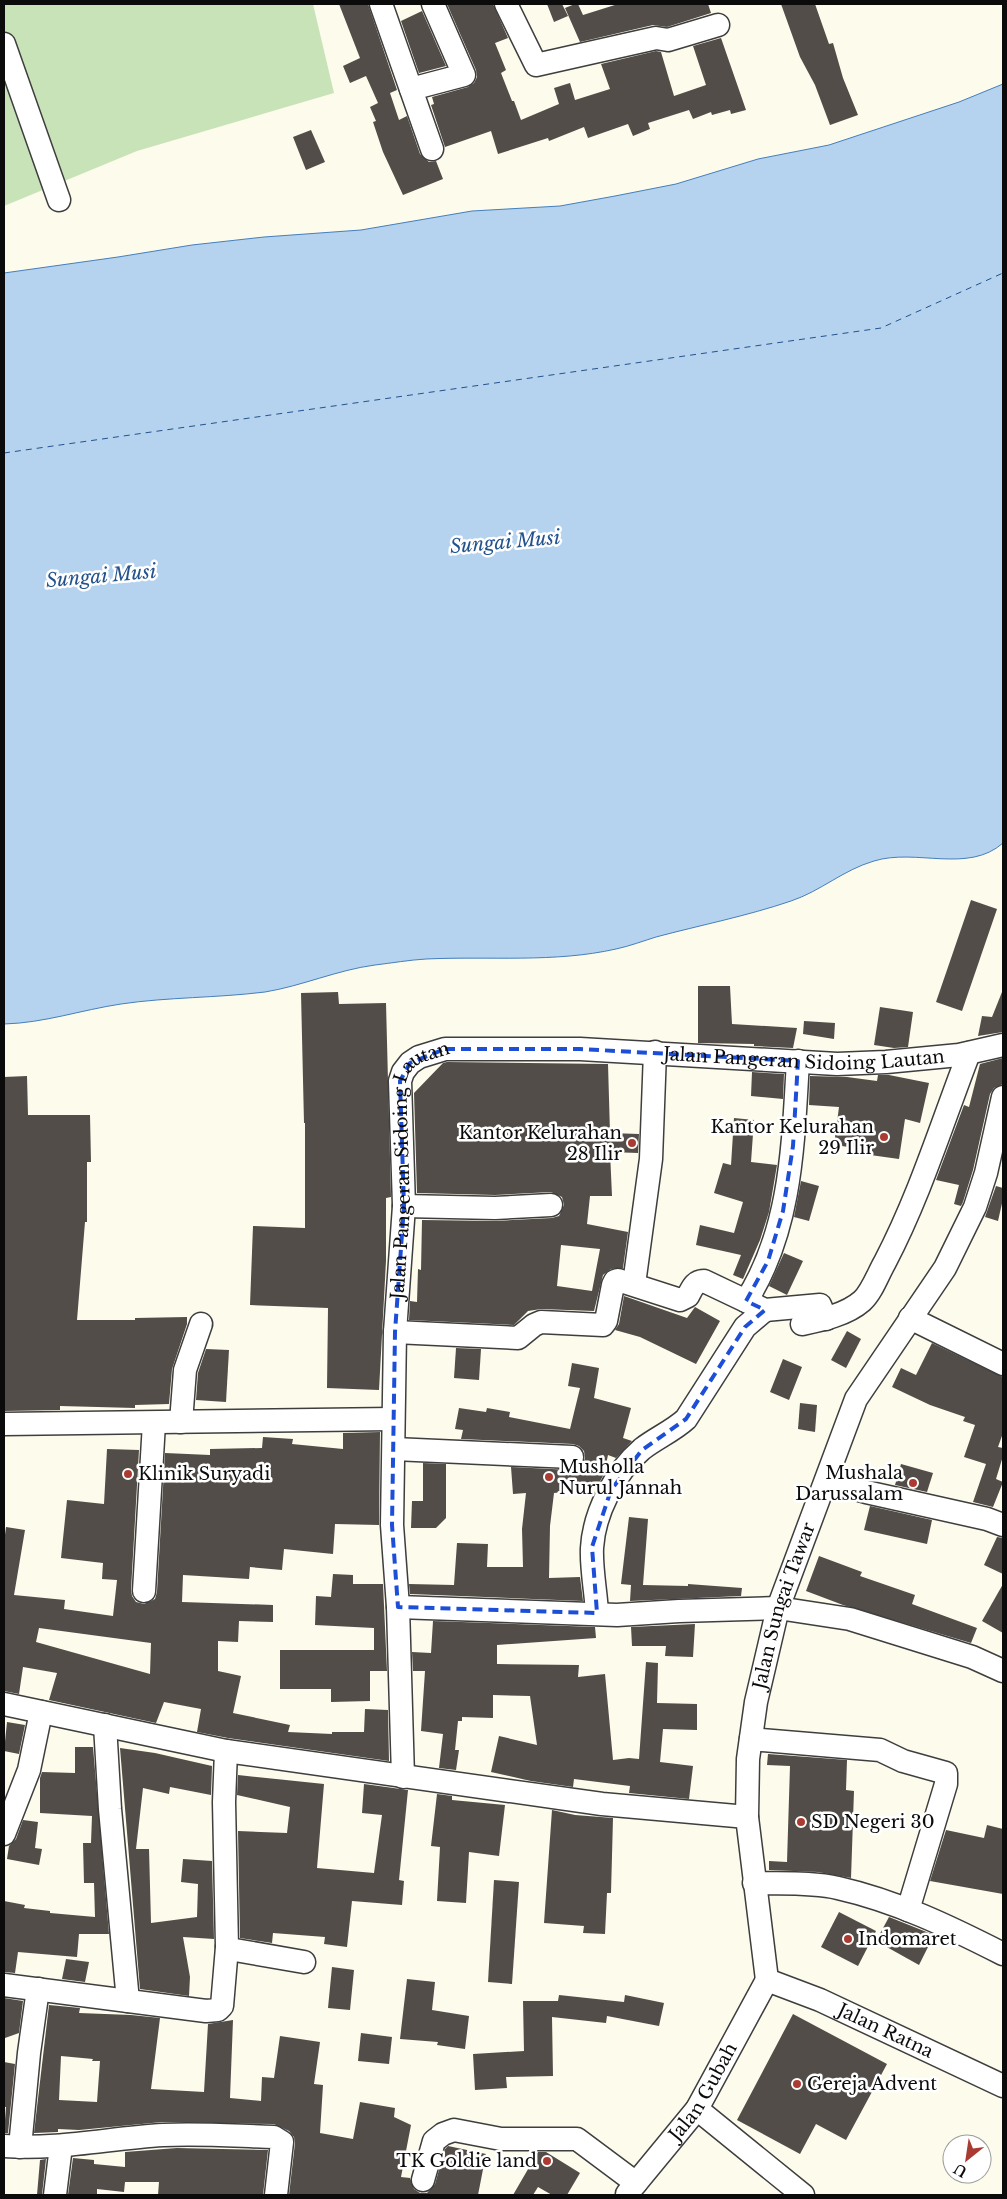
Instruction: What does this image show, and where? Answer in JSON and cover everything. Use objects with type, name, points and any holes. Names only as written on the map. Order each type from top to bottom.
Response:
[{"type":"street","points":[[381,4],[432,149]]},
{"type":"street","points":[[411,89],[464,75],[433,4]]},
{"type":"street","points":[[506,4],[536,64],[656,38],[668,40],[718,25]]},
{"type":"street","points":[[4,44],[60,200]]},
{"type":"street","name":"Jalan Pangeran Sidoing Lautan","points":[[403,1777],[398,1607],[392,1526],[395,1332],[404,1206],[400,1081],[406,1068],[419,1057],[444,1050],[580,1049],[837,1064],[925,1059],[964,1054],[1003,1045]]},
{"type":"street","points":[[634,1284],[651,1159],[655,1052]]},
{"type":"street","points":[[802,1324],[862,1301],[875,1281],[904,1226],[964,1054]]},
{"type":"street","points":[[605,1614],[592,1547],[595,1529],[610,1490],[628,1464],[642,1450],[676,1428],[686,1419],[746,1326],[755,1305],[760,1280],[775,1242],[783,1211],[793,1146],[798,1061]]},
{"type":"street","name":"Jalan Sungai Tawar","points":[[767,1980],[747,1817],[748,1759],[756,1702],[778,1608],[856,1399],[945,1268],[975,1207],[986,1173],[1003,1097]]},
{"type":"street","points":[[404,1206],[495,1208],[551,1204]]},
{"type":"street","points":[[395,1332],[518,1338],[537,1322],[603,1325],[606,1321],[614,1281],[618,1280],[680,1300],[688,1296],[695,1284],[699,1281],[704,1281],[755,1305],[819,1305],[825,1314]]},
{"type":"street","points":[[910,1318],[1003,1364]]},
{"type":"street","points":[[181,1422],[185,1370],[201,1324]]},
{"type":"street","points":[[4,1424],[393,1420]]},
{"type":"street","points":[[144,1591],[154,1422]]},
{"type":"street","points":[[394,1450],[572,1457]]},
{"type":"street","points":[[827,1480],[875,1494],[987,1519],[1003,1525]]},
{"type":"street","points":[[398,1607],[605,1614],[778,1608],[850,1619],[972,1657],[1003,1671]]},
{"type":"street","points":[[4,1704],[226,1751],[611,1805],[747,1817]]},
{"type":"street","points":[[4,1834],[29,1770],[41,1712]]},
{"type":"street","points":[[105,1725],[110,1809],[128,2001]]},
{"type":"street","points":[[751,1739],[880,1750],[904,1762],[946,1773],[946,1784],[908,1910]]},
{"type":"street","points":[[4,1985],[206,2011],[218,2010],[222,2006],[227,1946],[224,1802],[226,1751]]},
{"type":"street","points":[[754,1883],[812,1884],[837,1888],[908,1910],[946,1925],[1003,1954]]},
{"type":"street","points":[[227,1946],[235,1950],[304,1962]]},
{"type":"street","name":"Jalan Ratna","points":[[767,1980],[820,2000],[1003,2086]]},
{"type":"street","name":"Jalan Gubah","points":[[631,2189],[697,2109],[767,1980]]},
{"type":"street","points":[[38,1989],[12,2147],[61,2146],[165,2135],[278,2137],[282,2142],[276,2195]]},
{"type":"street","points":[[697,2109],[799,2194]]},
{"type":"street","points":[[422,2180],[434,2141],[443,2134],[454,2130],[501,2139],[577,2139],[631,2189]]},
{"type":"street","points":[[56,2195],[61,2146]]},
{"type":"highlighted area","points":[[445,1049],[580,1049],[798,1061],[793,1146],[783,1211],[768,1261],[746,1301],[765,1310],[745,1327],[686,1419],[642,1450],[611,1490],[592,1547],[597,1613],[398,1607],[392,1525],[395,1332],[404,1206],[400,1081],[410,1063]]},
{"type":"green space","points":[[4,4],[313,4],[334,93],[137,151],[4,206]]},
{"type":"water","name":"Sungai Musi","points":[[1003,84],[1003,843],[989,852],[974,857],[941,859],[907,857],[874,861],[791,901],[621,948],[546,958],[450,958],[407,961],[361,967],[265,992],[139,1002],[48,1019],[4,1024],[4,273],[192,245],[264,237],[361,230],[472,211],[560,206],[615,196],[676,184],[758,159],[829,145],[959,102]]},
{"type":"building","points":[[339,4],[368,4],[397,90],[390,93],[399,120],[407,116],[420,154],[429,162],[436,161],[443,179],[403,195],[383,152],[373,122],[376,121],[370,107],[378,103],[366,76],[350,83],[343,66],[360,58]]},
{"type":"building","points":[[447,4],[493,4],[508,38],[495,43],[506,70],[501,73],[521,120],[559,104],[554,88],[570,83],[575,100],[610,89],[601,64],[656,51],[661,52],[674,96],[706,85],[693,46],[721,38],[746,110],[731,114],[730,110],[712,115],[711,112],[693,119],[689,110],[648,123],[650,129],[633,136],[628,124],[588,138],[584,127],[549,141],[548,138],[498,154],[491,131],[445,147],[431,105],[434,104],[432,97],[468,87],[474,83],[477,77],[476,70]]},
{"type":"building","points":[[547,4],[562,4],[568,16],[554,22]]},
{"type":"building","points":[[578,4],[583,15],[618,4],[708,4],[711,13],[667,27],[653,25],[580,42],[565,8]]},
{"type":"building","points":[[781,4],[815,4],[829,44],[833,43],[843,78],[858,115],[830,125],[815,85],[800,57]]},
{"type":"building","points":[[422,11],[446,66],[419,73],[401,21]]},
{"type":"building","points":[[311,130],[325,162],[306,170],[293,137]]},
{"type":"building","points":[[971,900],[997,909],[962,1011],[936,1002]]},
{"type":"building","points":[[698,986],[730,986],[732,1024],[797,1028],[793,1048],[754,1046],[754,1044],[698,1043]]},
{"type":"building","points":[[338,992],[339,1004],[386,1003],[391,1197],[386,1198],[386,1261],[379,1390],[327,1388],[328,1308],[250,1305],[253,1226],[305,1228],[305,1123],[301,993]]},
{"type":"building","points":[[1002,992],[1003,1032],[978,1036],[982,1016],[992,1017]]},
{"type":"building","points":[[880,1007],[913,1012],[908,1047],[894,1048],[874,1045]]},
{"type":"building","points":[[804,1021],[835,1023],[834,1039],[803,1034]]},
{"type":"building","points":[[1003,1058],[1003,1084],[994,1088],[990,1094],[973,1170],[963,1202],[961,1206],[954,1204],[959,1185],[936,1180],[964,1105],[969,1107],[980,1064]]},
{"type":"building","points":[[443,1063],[608,1064],[610,1133],[639,1134],[638,1153],[610,1152],[612,1196],[590,1196],[587,1224],[628,1232],[623,1268],[611,1269],[603,1275],[594,1311],[541,1309],[528,1311],[514,1325],[409,1320],[410,1301],[417,1302],[418,1269],[421,1270],[422,1220],[495,1221],[552,1218],[559,1216],[564,1205],[562,1197],[551,1192],[495,1195],[417,1193],[414,1093]],"holes":[[[561,1245],[600,1249],[592,1291],[557,1286]]]},
{"type":"building","points":[[752,1072],[784,1074],[783,1099],[751,1096]]},
{"type":"building","points":[[878,1075],[889,1075],[929,1083],[920,1123],[905,1119],[899,1159],[863,1154],[864,1149],[834,1145],[839,1107],[809,1105],[810,1076],[847,1077],[877,1081]]},
{"type":"building","points":[[27,1076],[28,1115],[90,1115],[91,1162],[87,1162],[87,1222],[85,1222],[77,1320],[135,1320],[135,1318],[187,1317],[187,1324],[172,1369],[169,1404],[135,1405],[135,1408],[60,1406],[60,1410],[4,1411],[4,1077]]},
{"type":"building","points":[[734,1118],[754,1120],[751,1162],[777,1165],[769,1212],[760,1240],[743,1279],[733,1275],[741,1255],[696,1245],[700,1225],[734,1233],[743,1202],[714,1193],[723,1163],[731,1165]]},
{"type":"building","points":[[801,1181],[819,1186],[809,1221],[794,1217]]},
{"type":"building","points":[[996,1186],[1003,1188],[1003,1199],[998,1221],[985,1217]]},
{"type":"building","points":[[784,1253],[803,1261],[787,1295],[769,1286]]},
{"type":"building","points":[[624,1296],[687,1318],[695,1307],[720,1321],[696,1364],[640,1337],[615,1330],[619,1324]]},
{"type":"building","points":[[847,1331],[861,1339],[846,1368],[831,1360]]},
{"type":"building","points":[[932,1343],[1003,1377],[1003,1433],[998,1447],[1003,1448],[1003,1456],[996,1479],[1003,1482],[993,1507],[973,1502],[986,1464],[964,1457],[975,1425],[963,1421],[965,1417],[930,1405],[892,1387],[901,1368],[916,1375]]},
{"type":"building","points":[[456,1348],[481,1349],[479,1380],[454,1378]]},
{"type":"building","points":[[206,1349],[229,1350],[226,1402],[196,1400],[198,1373]]},
{"type":"building","points":[[783,1359],[802,1367],[789,1400],[770,1392]]},
{"type":"building","points":[[572,1363],[599,1368],[594,1398],[631,1408],[623,1438],[632,1441],[616,1458],[608,1455],[604,1474],[597,1487],[564,1479],[565,1492],[554,1493],[550,1526],[549,1578],[580,1577],[583,1601],[410,1594],[409,1584],[454,1585],[457,1543],[488,1544],[487,1567],[523,1567],[522,1529],[526,1493],[513,1494],[511,1467],[572,1470],[583,1464],[585,1458],[584,1451],[579,1446],[573,1444],[461,1439],[463,1430],[455,1429],[459,1408],[486,1412],[487,1408],[510,1412],[509,1417],[570,1429],[580,1388],[568,1386]]},
{"type":"building","points":[[800,1403],[817,1405],[815,1432],[798,1429]]},
{"type":"building","points":[[380,1432],[379,1525],[335,1524],[333,1554],[284,1549],[282,1570],[250,1567],[249,1579],[183,1575],[182,1602],[273,1605],[273,1622],[239,1621],[238,1642],[218,1641],[218,1671],[241,1676],[233,1713],[290,1725],[288,1732],[332,1734],[332,1732],[364,1732],[365,1709],[388,1710],[389,1761],[197,1732],[201,1709],[164,1702],[156,1723],[49,1700],[57,1673],[23,1667],[19,1694],[4,1691],[4,1542],[6,1527],[25,1530],[14,1595],[65,1600],[64,1609],[113,1616],[117,1580],[102,1579],[103,1563],[61,1558],[67,1500],[104,1504],[107,1449],[139,1450],[131,1590],[136,1602],[144,1604],[155,1599],[157,1592],[165,1453],[210,1455],[210,1449],[262,1448],[263,1437],[293,1439],[292,1444],[343,1449],[343,1433]],"holes":[[[39,1628],[151,1643],[150,1674],[36,1642]]]},
{"type":"building","points":[[423,1463],[446,1464],[446,1518],[436,1528],[411,1528],[412,1501],[423,1501]]},
{"type":"building","name":"Mushala Darussalam","points":[[901,1464],[933,1473],[927,1492],[895,1485]]},
{"type":"building","points":[[870,1506],[932,1520],[927,1544],[864,1530]]},
{"type":"building","points":[[629,1517],[648,1519],[643,1585],[688,1586],[688,1584],[742,1588],[741,1596],[630,1601],[631,1585],[621,1584]]},
{"type":"building","points":[[997,1537],[1003,1538],[1003,1574],[984,1565]]},
{"type":"building","points":[[819,1556],[862,1572],[860,1576],[915,1595],[912,1604],[977,1628],[971,1643],[843,1605],[806,1591]]},
{"type":"building","points":[[333,1574],[353,1575],[353,1584],[383,1584],[387,1671],[370,1671],[370,1701],[331,1702],[331,1689],[280,1689],[280,1650],[374,1650],[374,1628],[315,1625],[316,1596],[331,1597]]},
{"type":"building","points":[[1003,1584],[1003,1633],[982,1621]]},
{"type":"building","points":[[433,1621],[595,1627],[596,1638],[497,1645],[497,1664],[579,1665],[578,1677],[605,1674],[613,1760],[639,1759],[646,1662],[658,1663],[657,1703],[697,1704],[697,1730],[663,1729],[660,1762],[693,1766],[689,1799],[629,1793],[630,1786],[574,1779],[573,1787],[531,1781],[491,1772],[499,1736],[537,1745],[530,1696],[493,1695],[493,1718],[462,1717],[462,1721],[458,1721],[455,1750],[459,1750],[456,1770],[439,1768],[443,1734],[421,1731],[425,1671],[413,1671],[412,1652],[431,1653]]},
{"type":"building","points":[[695,1624],[693,1657],[665,1656],[666,1646],[632,1646],[631,1627]]},
{"type":"building","points":[[7,1722],[25,1725],[19,1754],[4,1751]]},
{"type":"building","points":[[75,1747],[93,1747],[109,1934],[79,1934],[77,1957],[18,1952],[15,1973],[4,1972],[4,1901],[25,1905],[24,1908],[50,1911],[50,1913],[95,1917],[94,1883],[84,1883],[83,1843],[91,1843],[92,1816],[40,1813],[40,1778],[42,1772],[75,1773]]},
{"type":"building","points":[[120,1748],[155,1753],[212,1766],[211,1795],[170,1787],[169,1794],[143,1788],[136,1849],[149,1849],[151,1923],[197,1917],[198,1884],[181,1882],[183,1859],[212,1861],[214,1939],[183,1937],[190,1977],[189,1996],[140,1989]]},
{"type":"building","points":[[768,1754],[847,1760],[846,1790],[854,1791],[851,1878],[818,1872],[769,1870],[769,1861],[787,1862],[790,1766],[767,1765]]},
{"type":"building","points":[[238,1775],[324,1784],[317,1868],[374,1873],[382,1815],[362,1813],[364,1784],[408,1790],[399,1880],[404,1881],[402,1905],[352,1901],[347,1947],[324,1944],[325,1937],[273,1933],[272,1943],[240,1938],[238,1831],[287,1833],[290,1807],[237,1795]]},
{"type":"building","points":[[437,1794],[452,1796],[452,1800],[505,1805],[499,1856],[469,1852],[466,1903],[437,1901],[440,1847],[431,1846]]},
{"type":"building","points":[[552,1810],[575,1815],[613,1818],[611,1893],[607,1893],[605,1934],[583,1933],[584,1926],[544,1923]]},
{"type":"building","points":[[23,1820],[38,1822],[35,1848],[42,1849],[39,1865],[7,1859],[9,1846],[16,1839]]},
{"type":"building","points":[[987,1825],[1003,1829],[1003,1894],[930,1881],[946,1830],[984,1838]]},
{"type":"building","points":[[494,1880],[519,1882],[512,1984],[488,1982]]},
{"type":"building","name":"Indomaret","points":[[839,1912],[876,1931],[858,1966],[821,1947]]},
{"type":"building","points":[[889,1917],[934,1935],[919,1965],[876,1941]]},
{"type":"building","points":[[66,1959],[89,1962],[85,1982],[62,1979]]},
{"type":"building","points":[[332,1967],[354,1970],[350,2010],[328,2008]]},
{"type":"building","points":[[407,1979],[435,1982],[432,2010],[469,2016],[465,2049],[437,2045],[438,2042],[400,2039]]},
{"type":"building","points":[[559,1995],[624,2002],[625,1995],[664,2003],[659,2026],[607,2016],[606,2023],[552,2017],[553,2076],[506,2077],[507,2088],[475,2090],[473,2054],[524,2051],[523,2001],[558,2001]]},
{"type":"building","points":[[4,1998],[23,2001],[19,2033],[5,2038]]},
{"type":"building","points":[[49,2005],[80,2008],[79,2013],[160,2018],[151,2089],[204,2092],[208,2024],[233,2020],[230,2098],[261,2101],[262,2077],[274,2078],[280,2036],[320,2042],[314,2084],[323,2085],[320,2133],[353,2139],[360,2102],[395,2108],[394,2117],[411,2125],[401,2177],[410,2178],[414,2189],[420,2193],[427,2193],[435,2184],[445,2149],[448,2146],[486,2154],[478,2195],[289,2195],[295,2143],[294,2137],[289,2131],[274,2124],[162,2122],[79,2130],[58,2129],[58,2132],[34,2133]],"holes":[[[61,2056],[93,2059],[92,2061],[100,2061],[97,2102],[59,2100]]]},
{"type":"building","name":"Gereja Advent","points":[[793,2014],[887,2064],[846,2140],[816,2124],[800,2154],[737,2120]]},
{"type":"building","points":[[361,2033],[392,2037],[389,2064],[358,2061]]},
{"type":"building","points":[[4,2062],[15,2064],[8,2133],[4,2133],[6,2107],[4,2107]]},
{"type":"building","points":[[177,2148],[268,2150],[263,2195],[158,2195],[159,2182],[125,2182],[124,2192],[97,2189],[97,2195],[68,2195],[73,2158],[94,2160],[94,2164],[125,2167],[125,2152]]},
{"type":"building","name":"TK Goldie land","points":[[538,2152],[546,2152],[580,2173],[567,2195],[552,2195],[538,2187],[533,2195],[513,2195]]},
{"type":"building","points":[[46,2159],[42,2195],[37,2195],[40,2160]]},
{"type":"ferry route","points":[[4,453],[881,328],[1003,273]]},
{"type":"place","name":"Kantor Kelurahan 29 Ilir","points":[[884,1137]]},
{"type":"place","name":"Kantor Kelurahan 28 Ilir","points":[[632,1143]]},
{"type":"place","name":"Klinik Suryadi","points":[[128,1474]]},
{"type":"place","name":"Musholla Nurul Jannah","points":[[549,1477]]},
{"type":"place","name":"Mushala Darussalam","points":[[913,1483]]},
{"type":"place","name":"SD Negeri 30","points":[[801,1822]]},
{"type":"place","name":"Indomaret","points":[[848,1939]]},
{"type":"place","name":"Gereja Advent","points":[[797,2084]]},
{"type":"place","name":"TK Goldie land","points":[[547,2161]]}]
